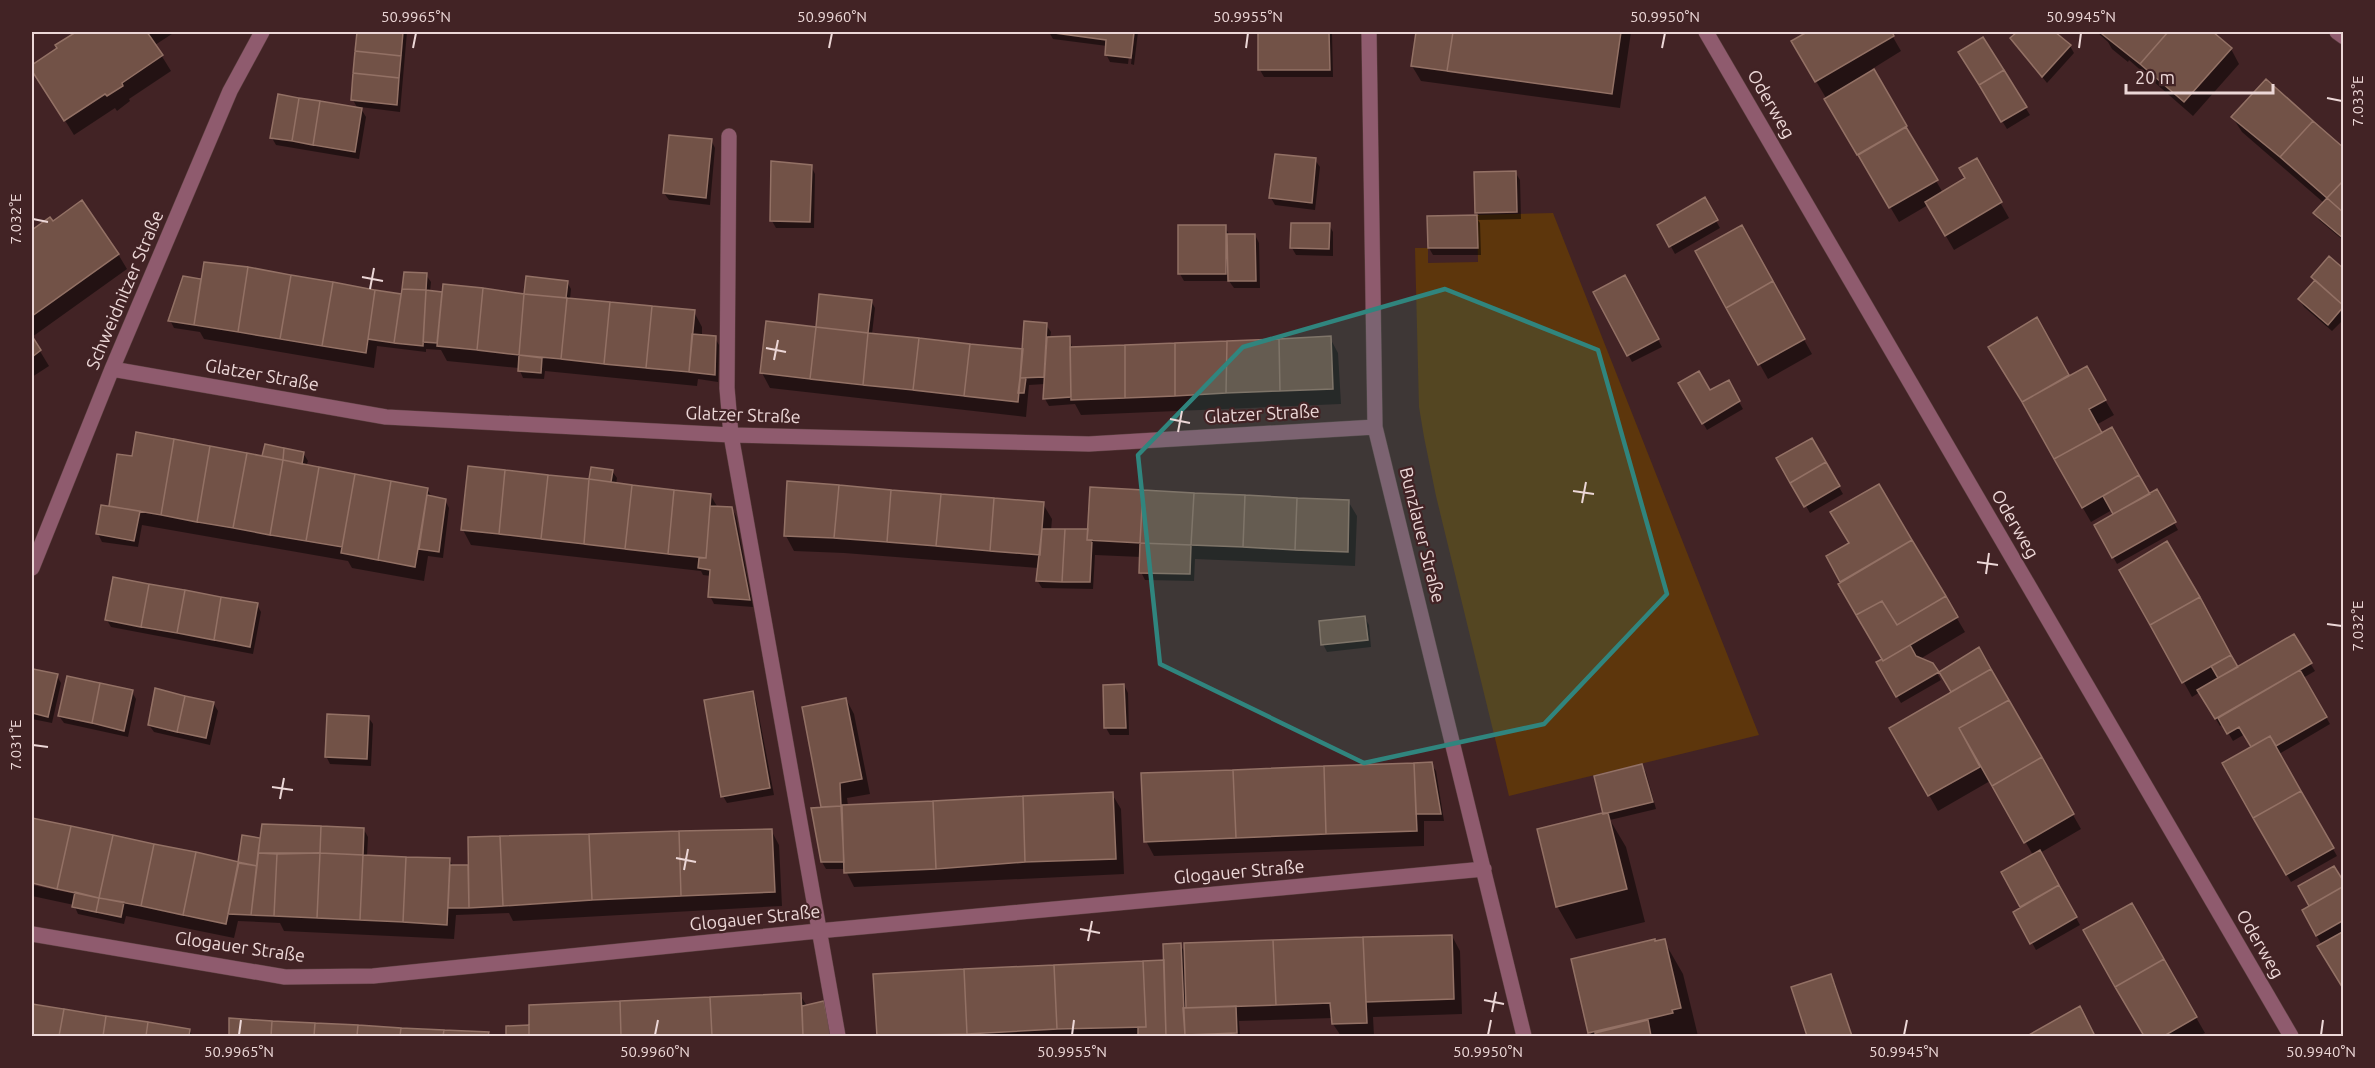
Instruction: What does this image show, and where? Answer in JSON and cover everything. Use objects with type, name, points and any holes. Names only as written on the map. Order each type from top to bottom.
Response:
[{"type":"street","name":"Schweidnitzer Straße","points":[[32,568],[112,369],[230,91],[262,32]]},
{"type":"street","name":"Bunzlauer Straße","points":[[1369,32],[1376,427],[1524,1036]]},
{"type":"street","name":"Oderweg","points":[[1706,32],[2291,1036]]},
{"type":"street","points":[[2337,32],[2343,37]]},
{"type":"street","points":[[729,136],[727,388],[731,435],[838,1036]]},
{"type":"street","name":"Glatzer Straße","points":[[112,369],[386,417],[731,435],[1089,444],[1376,427]]},
{"type":"street","name":"Glogauer Straße","points":[[32,934],[285,977],[373,976],[818,931],[1484,869]]},
{"type":"highlighted area","points":[[1445,289],[1598,350],[1667,594],[1544,724],[1364,763],[1160,664],[1138,455],[1243,347]]},
{"type":"shaded area","points":[[1553,213],[1759,735],[1509,796],[1436,496],[1424,437],[1419,407],[1415,248],[1428,248],[1428,263],[1478,262],[1477,215]]},
{"type":"building","points":[[76,32],[147,32],[163,55],[122,83],[123,86],[107,96],[105,94],[64,121],[32,71],[32,65],[57,48],[55,45]]},
{"type":"building","points":[[357,32],[403,32],[401,56],[355,51]]},
{"type":"building","points":[[1047,32],[1134,32],[1131,58],[1105,55],[1106,40]]},
{"type":"building","points":[[1258,32],[1329,32],[1330,70],[1258,70]]},
{"type":"building","points":[[1416,32],[1453,32],[1447,71],[1411,66]]},
{"type":"building","points":[[1453,32],[1621,32],[1612,94],[1447,71]]},
{"type":"building","points":[[1807,32],[1892,32],[1894,36],[1815,82],[1791,41]]},
{"type":"building","points":[[2017,32],[2055,32],[2071,45],[2042,77],[2010,38]]},
{"type":"building","points":[[2104,32],[2168,32],[2140,64],[2102,34]]},
{"type":"building","points":[[2168,32],[2213,32],[2232,48],[2184,102],[2140,64]]},
{"type":"building","points":[[1983,37],[2004,70],[1979,85],[1958,52]]},
{"type":"building","points":[[355,51],[401,56],[399,78],[353,73]]},
{"type":"building","points":[[1874,69],[1907,126],[1857,155],[1824,99]]},
{"type":"building","points":[[2004,70],[2027,107],[2001,122],[1979,85]]},
{"type":"building","points":[[353,73],[399,78],[397,105],[351,100]]},
{"type":"building","points":[[2266,79],[2313,121],[2280,157],[2231,117]]},
{"type":"building","points":[[278,94],[299,98],[292,141],[270,138]]},
{"type":"building","points":[[299,98],[320,101],[313,145],[292,141]]},
{"type":"building","points":[[320,101],[362,108],[355,152],[313,145]]},
{"type":"building","points":[[2313,121],[2344,148],[2344,180],[2327,198],[2280,157]]},
{"type":"building","points":[[1906,127],[1938,180],[1889,208],[1858,155]]},
{"type":"building","points":[[669,135],[712,139],[706,198],[663,193]]},
{"type":"building","points":[[1275,154],[1316,158],[1312,203],[1269,198]]},
{"type":"building","points":[[1977,158],[2002,202],[1945,236],[1925,202],[1965,178],[1959,168]]},
{"type":"building","points":[[771,161],[812,165],[810,222],[770,221]]},
{"type":"building","points":[[1516,171],[1517,212],[1475,213],[1474,172]]},
{"type":"building","points":[[2344,180],[2344,213],[2327,198]]},
{"type":"building","points":[[1705,197],[1718,220],[1669,247],[1657,225]]},
{"type":"building","points":[[2327,198],[2344,213],[2344,239],[2313,213]]},
{"type":"building","points":[[82,200],[119,254],[32,316],[32,230],[50,217],[53,221]]},
{"type":"building","points":[[1477,215],[1478,248],[1428,248],[1427,216]]},
{"type":"building","points":[[1291,223],[1330,223],[1329,249],[1290,248]]},
{"type":"building","points":[[1178,225],[1226,225],[1226,274],[1178,274]]},
{"type":"building","points":[[1742,225],[1773,281],[1726,308],[1695,251]]},
{"type":"building","points":[[1227,234],[1255,234],[1256,281],[1228,281]]},
{"type":"building","points":[[2329,256],[2344,269],[2344,306],[2311,277]]},
{"type":"building","points":[[204,262],[248,267],[238,332],[194,325]]},
{"type":"building","points":[[248,267],[291,275],[280,339],[238,332]]},
{"type":"building","points":[[404,272],[427,273],[426,290],[402,289]]},
{"type":"building","points":[[291,275],[333,282],[322,346],[280,339]]},
{"type":"building","points":[[1625,275],[1659,339],[1627,356],[1593,292]]},
{"type":"building","points":[[183,276],[201,279],[194,325],[168,321]]},
{"type":"building","points":[[526,276],[568,281],[566,298],[524,294]]},
{"type":"building","points":[[2315,280],[2344,306],[2328,325],[2298,299]]},
{"type":"building","points":[[1773,281],[1805,339],[1758,365],[1726,308]]},
{"type":"building","points":[[333,282],[375,290],[366,353],[322,346]]},
{"type":"building","points":[[443,284],[483,288],[477,350],[437,346]]},
{"type":"building","points":[[483,288],[524,294],[519,355],[477,350]]},
{"type":"building","points":[[402,289],[426,290],[423,346],[394,343]]},
{"type":"building","points":[[375,290],[401,294],[394,343],[368,339]]},
{"type":"building","points":[[426,290],[442,292],[437,343],[423,342]]},
{"type":"building","points":[[524,294],[567,298],[561,359],[519,355]]},
{"type":"building","points":[[819,294],[872,300],[868,333],[816,327]]},
{"type":"building","points":[[567,298],[610,302],[604,364],[561,359]]},
{"type":"building","points":[[610,302],[652,306],[646,368],[604,364]]},
{"type":"building","points":[[652,306],[695,310],[689,372],[646,368]]},
{"type":"building","points":[[2037,317],[2069,375],[2022,402],[1988,347]]},
{"type":"building","points":[[766,321],[816,327],[810,379],[760,373]]},
{"type":"building","points":[[1024,321],[1047,323],[1044,377],[1020,378]]},
{"type":"building","points":[[816,327],[868,333],[863,385],[810,379]]},
{"type":"building","points":[[868,333],[919,338],[913,390],[863,385]]},
{"type":"building","points":[[692,334],[716,336],[715,375],[689,372]]},
{"type":"building","points":[[32,336],[41,350],[32,357]]},
{"type":"building","points":[[1070,336],[1071,397],[1043,399],[1047,337]]},
{"type":"building","points":[[1331,336],[1333,389],[1280,391],[1279,339]]},
{"type":"building","points":[[919,338],[970,344],[964,396],[913,390]]},
{"type":"building","points":[[1279,339],[1280,391],[1226,393],[1227,341]]},
{"type":"building","points":[[1227,341],[1226,393],[1175,396],[1175,343]]},
{"type":"building","points":[[1175,343],[1175,396],[1125,398],[1125,345]]},
{"type":"building","points":[[970,344],[1023,349],[1018,402],[964,396]]},
{"type":"building","points":[[1125,345],[1125,398],[1071,400],[1070,347]]},
{"type":"building","points":[[519,355],[542,358],[541,373],[518,371]]},
{"type":"building","points":[[2087,366],[2106,400],[2089,409],[2102,433],[2054,459],[2022,402]]},
{"type":"building","points":[[1699,371],[1710,390],[1729,380],[1740,401],[1702,424],[1678,383]]},
{"type":"building","points":[[1020,378],[1026,378],[1024,393],[1018,393]]},
{"type":"building","points":[[2112,427],[2139,475],[2082,508],[2054,459]]},
{"type":"building","points":[[136,432],[174,439],[161,515],[109,506],[117,454],[132,456]]},
{"type":"building","points":[[1812,438],[1826,462],[1790,483],[1776,458]]},
{"type":"building","points":[[174,439],[210,446],[197,522],[161,515]]},
{"type":"building","points":[[265,444],[284,448],[283,460],[262,456]]},
{"type":"building","points":[[210,446],[247,453],[233,528],[197,522]]},
{"type":"building","points":[[284,448],[304,452],[302,464],[283,460]]},
{"type":"building","points":[[247,453],[283,460],[270,535],[233,528]]},
{"type":"building","points":[[283,460],[319,467],[306,541],[270,535]]},
{"type":"building","points":[[1826,462],[1840,486],[1804,507],[1790,483]]},
{"type":"building","points":[[468,466],[505,470],[499,534],[461,530]]},
{"type":"building","points":[[319,467],[355,474],[342,547],[306,541]]},
{"type":"building","points":[[591,467],[613,470],[611,482],[589,479]]},
{"type":"building","points":[[505,470],[548,475],[541,539],[499,534]]},
{"type":"building","points":[[355,474],[391,481],[378,560],[341,553]]},
{"type":"building","points":[[548,475],[589,479],[584,544],[541,539]]},
{"type":"building","points":[[2139,475],[2150,494],[2113,514],[2103,496]]},
{"type":"building","points":[[589,479],[632,485],[625,549],[584,544]]},
{"type":"building","points":[[391,481],[428,488],[415,567],[378,560]]},
{"type":"building","points":[[787,481],[839,485],[834,538],[784,536]]},
{"type":"building","points":[[1879,484],[1912,540],[1840,582],[1826,556],[1849,543],[1830,512]]},
{"type":"building","points":[[632,485],[674,490],[668,554],[625,549]]},
{"type":"building","points":[[839,485],[891,490],[887,542],[834,538]]},
{"type":"building","points":[[1090,487],[1143,490],[1140,543],[1087,540]]},
{"type":"building","points":[[2157,489],[2176,522],[2112,558],[2094,525]]},
{"type":"building","points":[[674,490],[711,494],[706,558],[668,554]]},
{"type":"building","points":[[891,490],[941,494],[936,546],[887,542]]},
{"type":"building","points":[[1143,490],[1194,493],[1191,545],[1140,543]]},
{"type":"building","points":[[1194,493],[1245,495],[1243,547],[1191,545]]},
{"type":"building","points":[[941,494],[994,498],[990,551],[936,546]]},
{"type":"building","points":[[427,495],[446,499],[439,552],[419,549]]},
{"type":"building","points":[[1245,495],[1297,498],[1295,550],[1243,547]]},
{"type":"building","points":[[994,498],[1044,502],[1040,555],[990,551]]},
{"type":"building","points":[[1297,498],[1349,500],[1348,552],[1295,550]]},
{"type":"building","points":[[101,505],[140,511],[134,541],[96,534]]},
{"type":"building","points":[[710,506],[732,507],[750,600],[708,597],[710,570],[698,568],[699,558],[706,558]]},
{"type":"building","points":[[1042,529],[1065,529],[1062,582],[1036,581]]},
{"type":"building","points":[[1065,529],[1088,529],[1087,540],[1092,540],[1090,582],[1062,582]]},
{"type":"building","points":[[1912,540],[1946,596],[1897,625],[1882,601],[1856,615],[1838,584]]},
{"type":"building","points":[[2167,541],[2200,597],[2150,625],[2119,570]]},
{"type":"building","points":[[1140,543],[1191,545],[1190,574],[1139,573]]},
{"type":"building","points":[[113,577],[149,584],[141,627],[105,620]]},
{"type":"building","points":[[149,584],[185,590],[177,633],[141,627]]},
{"type":"building","points":[[185,590],[221,597],[214,640],[177,633]]},
{"type":"building","points":[[1946,596],[1958,617],[1883,661],[1856,615],[1882,601],[1897,625]]},
{"type":"building","points":[[221,597],[258,603],[250,647],[214,640]]},
{"type":"building","points":[[2200,597],[2231,655],[2182,683],[2150,625]]},
{"type":"building","points":[[1365,616],[1368,640],[1321,645],[1319,621]]},
{"type":"building","points":[[2294,634],[2312,663],[2215,719],[2197,690]]},
{"type":"building","points":[[1910,645],[1916,656],[1933,663],[1939,672],[1896,697],[1876,662],[1882,659],[1883,661]]},
{"type":"building","points":[[1979,647],[1991,669],[1951,692],[1939,672]]},
{"type":"building","points":[[2231,655],[2238,667],[2218,678],[2211,666]]},
{"type":"building","points":[[33,669],[58,674],[48,717],[32,713]]},
{"type":"building","points":[[1991,669],[2009,700],[1959,728],[1980,767],[1928,796],[1889,728]]},
{"type":"building","points":[[2300,670],[2327,717],[2276,746],[2270,736],[2251,747],[2239,727],[2227,734],[2218,718]]},
{"type":"building","points":[[67,676],[100,683],[92,723],[58,716]]},
{"type":"building","points":[[100,683],[133,690],[124,731],[92,723]]},
{"type":"building","points":[[1124,684],[1126,728],[1104,728],[1103,685]]},
{"type":"building","points":[[155,688],[185,696],[177,732],[148,725]]},
{"type":"building","points":[[753,691],[770,788],[721,797],[704,700]]},
{"type":"building","points":[[185,696],[214,702],[206,738],[177,732]]},
{"type":"building","points":[[846,698],[862,779],[840,783],[841,806],[821,807],[802,707]]},
{"type":"building","points":[[2009,700],[2042,757],[1992,786],[1959,728]]},
{"type":"building","points":[[327,714],[369,716],[367,759],[325,757]]},
{"type":"building","points":[[2270,736],[2301,791],[2253,818],[2222,763]]},
{"type":"building","points":[[2042,757],[2074,814],[2024,843],[1992,786]]},
{"type":"building","points":[[1432,762],[1441,814],[1416,814],[1414,763]]},
{"type":"building","points":[[1414,763],[1417,831],[1326,834],[1324,766]]},
{"type":"building","points":[[1642,764],[1653,802],[1603,814],[1594,776]]},
{"type":"building","points":[[1324,766],[1326,834],[1236,838],[1233,770]]},
{"type":"building","points":[[1233,770],[1236,838],[1144,842],[1141,773]]},
{"type":"building","points":[[2301,791],[2334,848],[2286,875],[2253,818]]},
{"type":"building","points":[[1113,792],[1116,859],[1025,862],[1023,796]]},
{"type":"building","points":[[1023,796],[1025,862],[936,869],[933,801]]},
{"type":"building","points":[[933,801],[936,869],[844,873],[842,805]]},
{"type":"building","points":[[841,806],[844,862],[821,862],[811,808]]},
{"type":"building","points":[[1608,813],[1627,889],[1556,907],[1537,829]]},
{"type":"building","points":[[32,818],[71,826],[57,889],[32,883]]},
{"type":"building","points":[[262,824],[321,826],[320,853],[258,853]]},
{"type":"building","points":[[71,826],[113,835],[99,898],[57,889]]},
{"type":"building","points":[[321,826],[364,828],[363,855],[320,853]]},
{"type":"building","points":[[772,829],[775,892],[681,896],[679,831]]},
{"type":"building","points":[[679,831],[681,896],[592,900],[589,834]]},
{"type":"building","points":[[589,834],[592,900],[503,906],[500,836]]},
{"type":"building","points":[[113,835],[154,844],[141,906],[99,898]]},
{"type":"building","points":[[242,835],[260,838],[257,866],[238,862]]},
{"type":"building","points":[[500,836],[503,906],[469,908],[468,837]]},
{"type":"building","points":[[154,844],[196,852],[183,915],[141,906]]},
{"type":"building","points":[[2040,850],[2059,885],[2020,907],[2001,872]]},
{"type":"building","points":[[196,852],[239,862],[226,924],[183,915]]},
{"type":"building","points":[[258,853],[277,854],[274,916],[251,915]]},
{"type":"building","points":[[320,853],[317,918],[274,916],[277,854]]},
{"type":"building","points":[[320,853],[363,855],[360,920],[317,918]]},
{"type":"building","points":[[363,855],[406,857],[403,922],[360,920]]},
{"type":"building","points":[[406,857],[450,858],[447,925],[403,922]]},
{"type":"building","points":[[238,863],[257,866],[251,915],[228,914]]},
{"type":"building","points":[[450,865],[468,865],[469,908],[448,908]]},
{"type":"building","points":[[2334,866],[2344,886],[2309,906],[2298,886]]},
{"type":"building","points":[[2059,885],[2077,917],[2030,944],[2013,912]]},
{"type":"building","points":[[2344,886],[2344,920],[2316,936],[2302,910]]},
{"type":"building","points":[[75,892],[99,898],[96,912],[72,907]]},
{"type":"building","points":[[99,898],[124,902],[121,917],[96,912]]},
{"type":"building","points":[[2132,903],[2164,959],[2115,987],[2083,930]]},
{"type":"building","points":[[2344,931],[2344,990],[2317,946]]},
{"type":"building","points":[[1452,935],[1454,999],[1366,1002],[1363,937]]},
{"type":"building","points":[[1363,937],[1367,1023],[1332,1024],[1330,1003],[1276,1005],[1273,940]]},
{"type":"building","points":[[1655,939],[1655,941],[1665,939],[1681,1008],[1672,1010],[1673,1013],[1588,1033],[1571,959]]},
{"type":"building","points":[[1273,940],[1276,1005],[1186,1008],[1184,943]]},
{"type":"building","points":[[1181,943],[1185,1035],[1166,1036],[1163,944]]},
{"type":"building","points":[[2164,959],[2197,1017],[2164,1036],[2144,1036],[2115,987]]},
{"type":"building","points":[[1164,960],[1166,1036],[1138,1036],[1138,1027],[1146,1027],[1143,961]]},
{"type":"building","points":[[1143,961],[1146,1027],[1057,1029],[1054,965]]},
{"type":"building","points":[[1054,965],[1057,1029],[967,1034],[964,969]]},
{"type":"building","points":[[964,969],[967,1034],[877,1036],[873,974]]},
{"type":"building","points":[[1831,974],[1852,1036],[1807,1036],[1791,987]]},
{"type":"building","points":[[801,993],[803,1036],[712,1036],[710,997]]},
{"type":"building","points":[[710,997],[712,1036],[621,1036],[620,1001]]},
{"type":"building","points":[[620,1001],[621,1036],[529,1036],[529,1005]]},
{"type":"building","points":[[824,1001],[831,1036],[803,1036],[802,1006]]},
{"type":"building","points":[[32,1004],[64,1009],[59,1036],[32,1036]]},
{"type":"building","points":[[1236,1006],[1237,1033],[1185,1035],[1183,1008]]},
{"type":"building","points":[[2080,1006],[2095,1036],[2027,1036]]},
{"type":"building","points":[[64,1009],[106,1016],[103,1036],[59,1036]]},
{"type":"building","points":[[106,1016],[148,1022],[146,1036],[103,1036]]},
{"type":"building","points":[[229,1018],[272,1021],[271,1036],[229,1036]]},
{"type":"building","points":[[1648,1020],[1651,1036],[1596,1036],[1595,1033]]},
{"type":"building","points":[[272,1021],[315,1023],[314,1036],[271,1036]]},
{"type":"building","points":[[148,1022],[190,1029],[189,1036],[146,1036]]},
{"type":"building","points":[[315,1023],[358,1025],[357,1036],[314,1036]]},
{"type":"building","points":[[358,1025],[401,1028],[400,1036],[357,1036]]},
{"type":"building","points":[[529,1025],[529,1036],[506,1036],[506,1026]]},
{"type":"building","points":[[401,1028],[444,1030],[443,1036],[400,1036]]},
{"type":"building","points":[[444,1030],[489,1032],[488,1036],[443,1036]]}]
